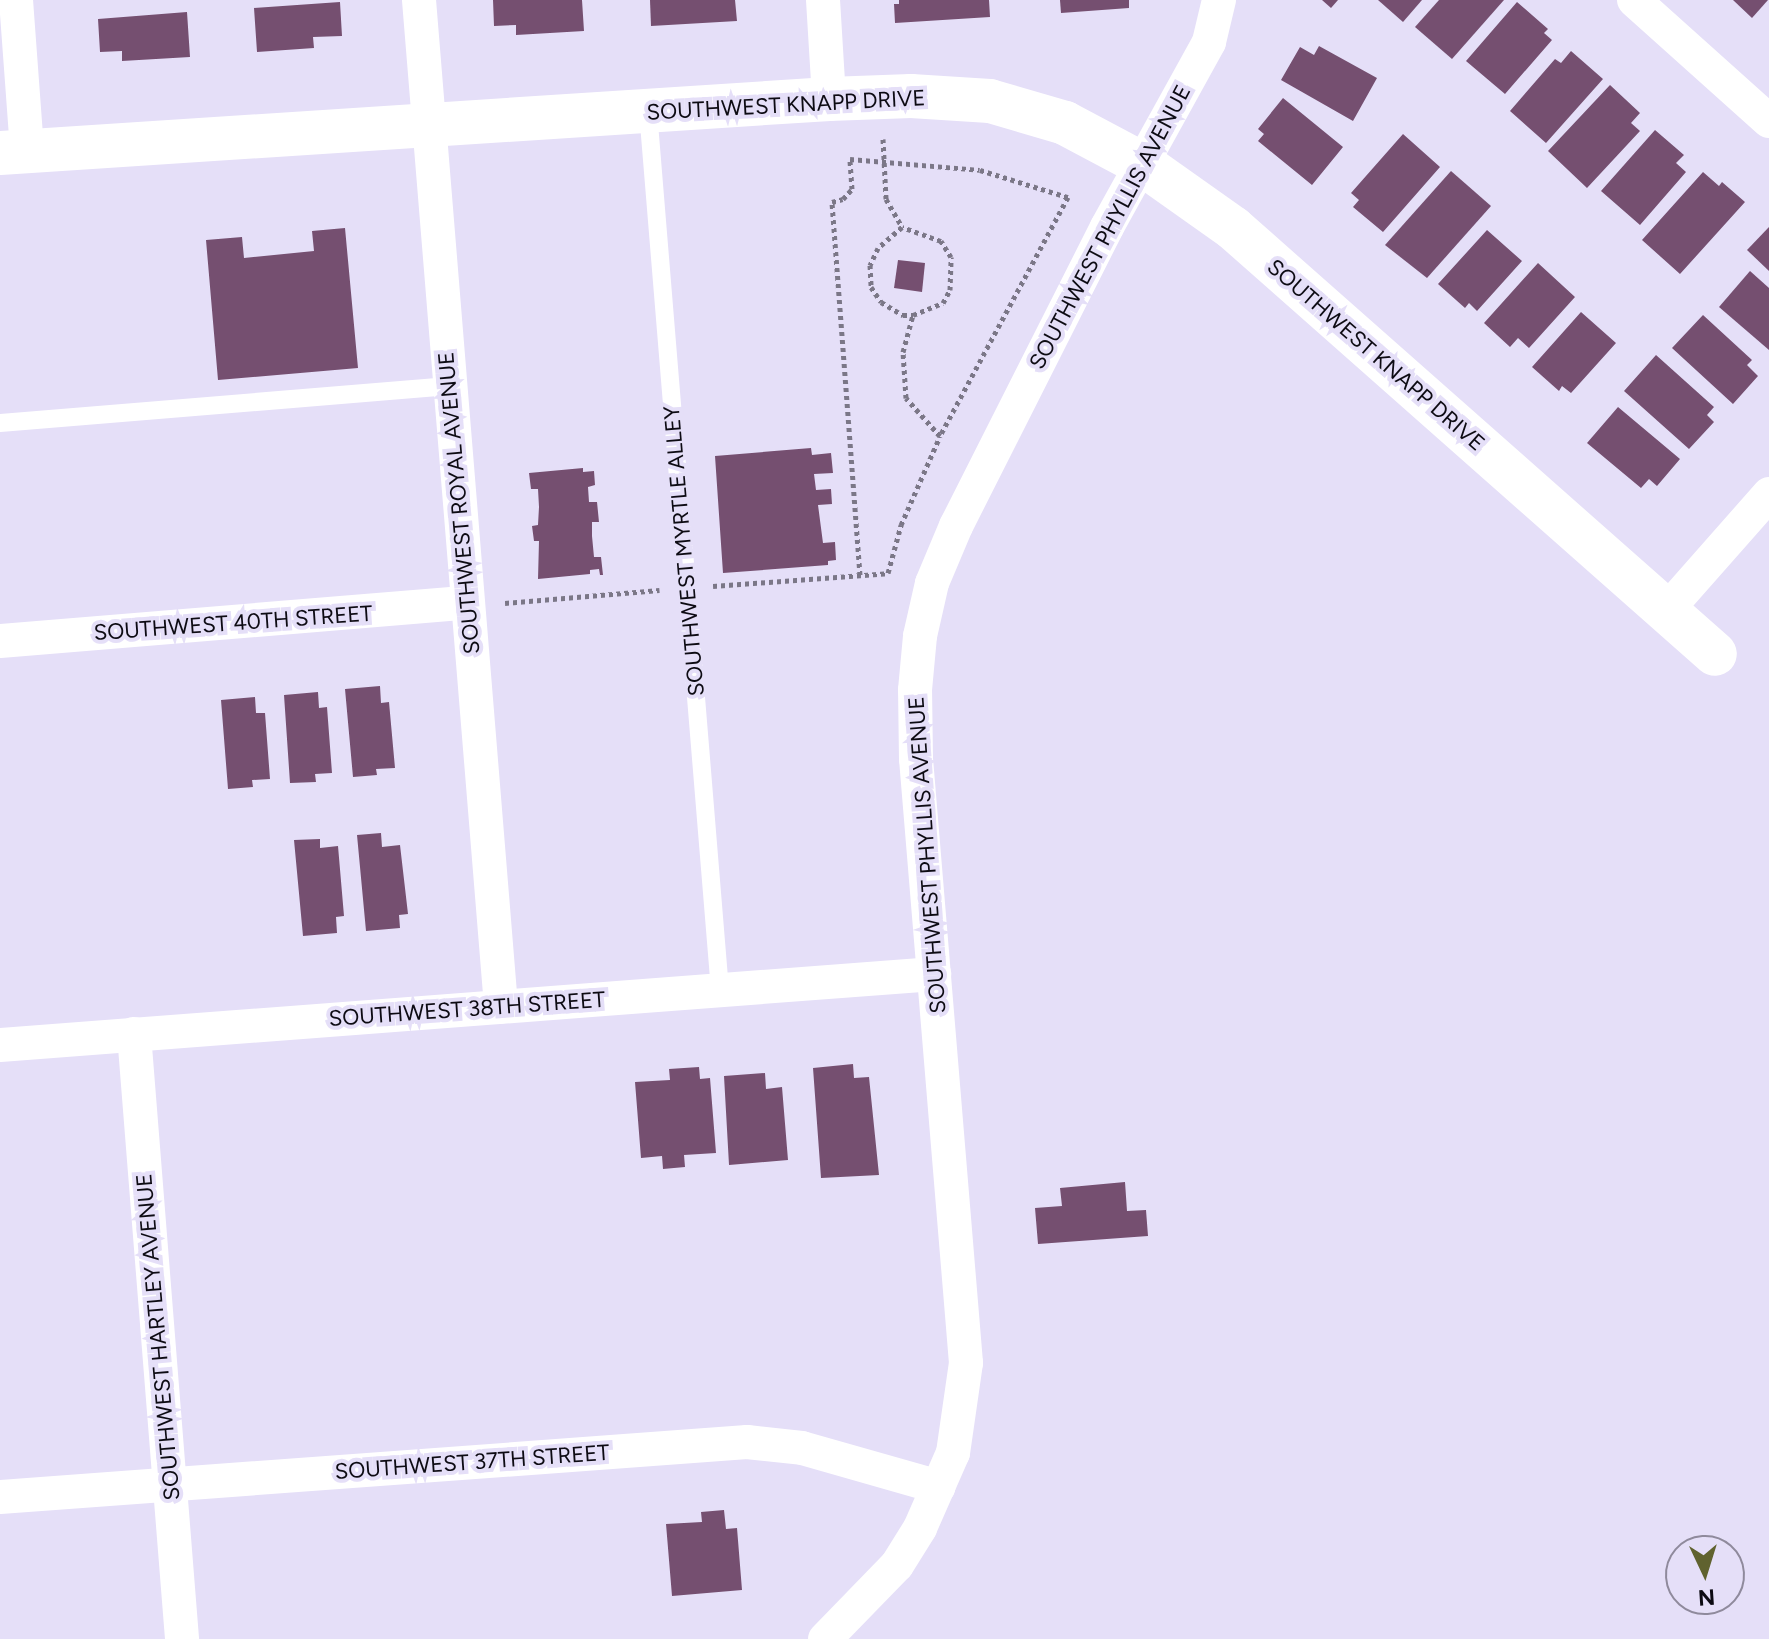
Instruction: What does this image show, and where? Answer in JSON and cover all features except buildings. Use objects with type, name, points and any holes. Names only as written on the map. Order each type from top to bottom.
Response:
[{"type":"street","points":[[13,152],[16,0]]},
{"type":"street","name":"SOUTHWEST ROYAL AVENUE","points":[[419,0],[501,1007]]},
{"type":"street","points":[[823,0],[829,99]]},
{"type":"street","name":"SOUTHWEST PHYLLIS AVENUE","points":[[825,1639],[897,1565],[920,1528],[953,1453],[966,1363],[916,759],[915,690],[920,636],[932,583],[956,526],[1107,227],[1144,165],[1209,42],[1219,0]]},
{"type":"street","points":[[1634,0],[1769,121]]},
{"type":"street","name":"SOUTHWEST KNAPP DRIVE","points":[[13,152],[911,96],[990,101],[1065,123],[1144,165],[1233,228],[1715,654]]},
{"type":"street","points":[[1666,611],[1769,494]]},
{"type":"street","name":"SOUTHWEST 40TH STREET","points":[[0,641],[466,603]]},
{"type":"street","name":"SOUTHWEST 38TH STREET","points":[[0,1045],[934,974]]},
{"type":"street","name":"SOUTHWEST HARTLEY AVENUE","points":[[134,1034],[182,1639]]},
{"type":"street","name":"SOUTHWEST 37TH STREET","points":[[0,1497],[747,1442],[802,1448],[939,1487]]},
{"type":"lane","name":"SOUTHWEST MYRTLE ALLEY","points":[[648,111],[720,990]]},
{"type":"lane","points":[[0,423],[449,386]]},
{"type":"path","points":[[883,134],[886,199],[902,227],[941,241],[951,257],[950,290],[943,303],[913,315],[903,315],[881,302],[871,287],[869,276],[870,265],[878,248],[902,227]]},
{"type":"path","points":[[860,575],[832,202],[843,199],[852,189],[850,159],[884,159],[980,170],[1068,197],[940,436],[901,525],[888,573]]},
{"type":"path","points":[[913,315],[903,352],[906,398],[940,436]]}]
